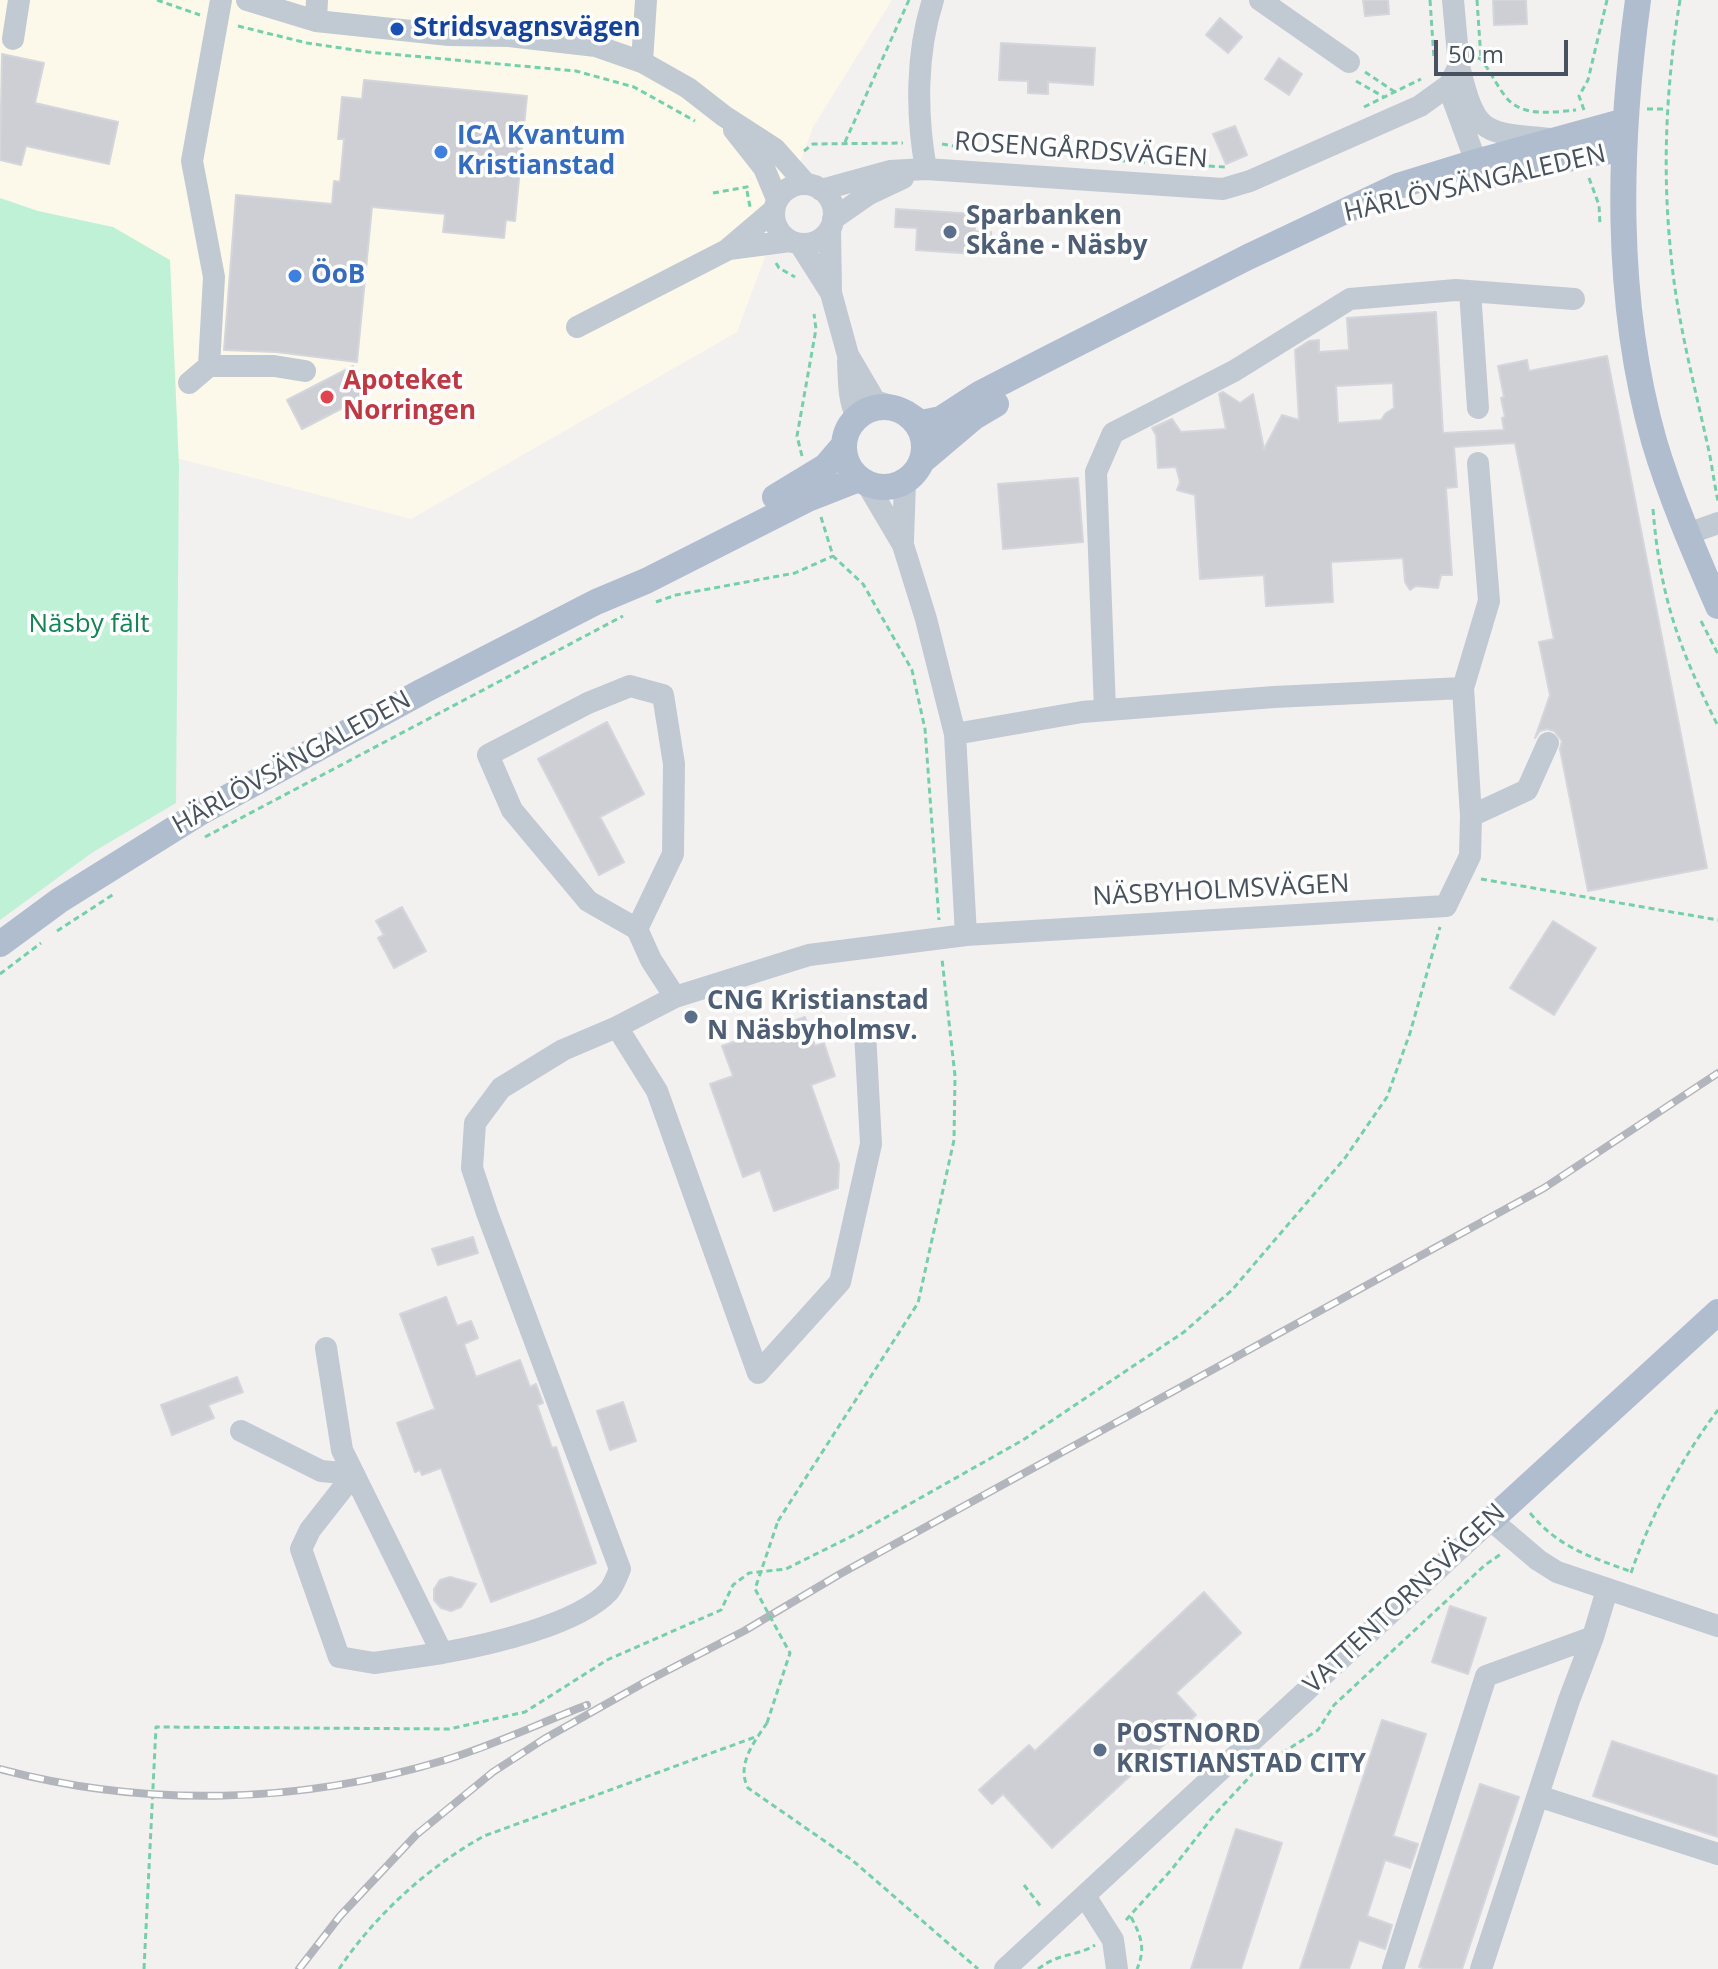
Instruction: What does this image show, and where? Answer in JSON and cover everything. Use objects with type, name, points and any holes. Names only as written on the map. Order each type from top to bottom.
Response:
[{"type":"main road","points":[[1638,0],[1623,150],[1623,242],[1634,348],[1654,442],[1687,534],[1718,606]]},
{"type":"main road","name":"HÄRLÖVSÄNGALEDEN","points":[[901,410],[921,423],[941,419],[981,393],[1327,220],[1484,168],[1555,139],[1584,121],[1625,121]]},
{"type":"main road","name":"HÄRLÖVSÄNGALEDEN","points":[[1484,168],[1623,150]]},
{"type":"main road","name":"HÄRLÖVSÄNGALEDEN","points":[[922,461],[974,417],[1081,359],[1180,293]]},
{"type":"main road","points":[[882,406],[901,410],[916,422],[923,434],[925,447],[922,461],[905,482],[893,487],[879,488],[863,482],[850,469],[844,445],[846,434],[857,417],[869,409],[882,406]]},
{"type":"main road","name":"HÄRLÖVSÄNGALEDEN","points":[[596,602],[639,571],[817,473],[844,445]]},
{"type":"main road","name":"HÄRLÖVSÄNGALEDEN","points":[[0,944],[60,900],[201,812],[423,691],[596,602],[646,581],[808,499],[863,482]]},
{"type":"main road","name":"VATTENTORNSVÄGEN","points":[[1491,1520],[1718,1312]]},
{"type":"main road","name":"VATTENTORNSVÄGEN","points":[[1631,1394],[1718,1338]]},
{"type":"street","points":[[13,39],[19,0]]},
{"type":"street","points":[[247,0],[449,35],[509,36],[596,46],[642,62],[688,88],[775,149],[831,203],[831,293],[848,355],[850,389],[857,417]]},
{"type":"street","points":[[642,62],[646,0]]},
{"type":"street","points":[[926,169],[921,143],[920,65],[925,26],[933,0]]},
{"type":"street","points":[[1260,0],[1349,62]]},
{"type":"street","points":[[1453,0],[1469,106],[1478,122],[1499,134],[1555,139]]},
{"type":"street","points":[[209,366],[214,277],[192,161],[219,10]]},
{"type":"street","points":[[1462,67],[1460,122],[1484,168]]},
{"type":"street","name":"ROSENGÅRDSVÄGEN","points":[[814,187],[890,171],[926,169],[1223,189],[1250,181],[1420,106],[1462,67]]},
{"type":"street","points":[[724,116],[773,214],[831,293]]},
{"type":"street","name":"ROSENGÅRDSVÄGEN","points":[[832,224],[869,194],[926,169]]},
{"type":"street","points":[[577,327],[727,250],[773,214],[790,187],[814,187]]},
{"type":"street","points":[[773,214],[812,243],[822,238],[832,224]]},
{"type":"street","points":[[1105,710],[1096,472],[1113,433],[1234,371],[1350,299],[1456,290],[1574,299]]},
{"type":"street","points":[[1470,291],[1478,408]]},
{"type":"street","points":[[848,355],[875,401],[901,410]]},
{"type":"street","points":[[189,383],[209,366],[274,366],[305,371]]},
{"type":"street","points":[[1446,906],[1470,856],[1471,816],[1463,688],[1489,601],[1478,463]]},
{"type":"street","points":[[863,482],[903,545]]},
{"type":"street","points":[[905,482],[903,545],[955,734],[966,935]]},
{"type":"street","points":[[1687,534],[1718,523]]},
{"type":"street","points":[[637,929],[673,854],[674,764],[663,695],[630,686],[588,703],[488,755],[512,810],[588,901],[637,929],[651,960],[675,997]]},
{"type":"street","points":[[955,734],[1105,710],[1274,697],[1463,688]]},
{"type":"street","points":[[1471,816],[1527,790],[1548,743]]},
{"type":"street","name":"NÄSBYHOLMSVÄGEN","points":[[354,1474],[310,1530],[301,1549],[339,1657],[374,1663],[490,1644],[544,1627],[585,1608],[610,1590],[620,1569],[472,1168],[475,1123],[501,1088],[563,1050],[675,997],[809,955],[966,935],[1446,906]]},
{"type":"street","points":[[617,1027],[657,1091],[758,1373],[840,1282],[871,1144],[865,1032]]},
{"type":"street","points":[[326,1348],[342,1450],[442,1653]]},
{"type":"street","points":[[241,1431],[321,1471],[354,1474]]},
{"type":"street","points":[[1491,1520],[1557,1572],[1718,1626]]},
{"type":"street","name":"VATTENTORNSVÄGEN","points":[[1005,1969],[1491,1520]]},
{"type":"street","points":[[1481,1969],[1593,1637],[1616,1593]]},
{"type":"street","points":[[1393,1969],[1486,1676],[1593,1637]]},
{"type":"street","points":[[1538,1796],[1718,1854]]},
{"type":"street","points":[[1085,1896],[1113,1940],[1117,1969]]},
{"type":"path","points":[[157,0],[219,10],[307,43],[368,52],[576,71],[634,87],[698,122]]},
{"type":"path","points":[[845,143],[909,0]]},
{"type":"path","points":[[1430,0],[1434,59],[1462,67],[1518,107],[1584,121],[1579,96],[1588,80],[1607,0]]},
{"type":"path","points":[[1462,67],[1477,0]]},
{"type":"path","points":[[1680,0],[1667,109],[1668,215],[1681,327],[1718,501]]},
{"type":"path","points":[[1349,62],[1395,92]]},
{"type":"path","points":[[1355,111],[1422,78]]},
{"type":"path","points":[[788,163],[813,144],[946,144],[983,152]]},
{"type":"path","points":[[1105,159],[1228,167]]},
{"type":"path","points":[[747,189],[752,213],[773,214]]},
{"type":"path","points":[[747,189],[773,214]]},
{"type":"path","points":[[747,189],[773,214],[779,268],[796,277]]},
{"type":"path","points":[[713,193],[747,189]]},
{"type":"path","points":[[804,463],[797,436],[816,329],[814,313]]},
{"type":"path","points":[[1653,509],[1661,579],[1670,616],[1683,654],[1718,726]]},
{"type":"path","points":[[820,515],[833,556],[863,584],[912,670],[925,729],[940,938],[955,1076],[954,1140],[918,1303],[778,1521],[755,1589],[790,1653],[767,1723],[742,1771],[748,1788],[852,1860],[977,1969]]},
{"type":"path","points":[[649,605],[676,595],[795,573],[833,556]]},
{"type":"path","points":[[199,840],[636,609]]},
{"type":"path","points":[[1461,876],[1718,920]]},
{"type":"path","points":[[53,934],[119,891]]},
{"type":"path","points":[[144,1969],[156,1727],[449,1729],[525,1712],[607,1660],[721,1610],[733,1585],[749,1573],[786,1569],[860,1532],[1023,1440],[1184,1332],[1232,1290],[1345,1158],[1387,1097],[1410,1033],[1446,906]]},
{"type":"path","points":[[0,974],[43,942]]},
{"type":"path","points":[[1616,1593],[1632,1572],[1642,1541],[1666,1492],[1718,1410]]},
{"type":"path","points":[[1038,1969],[1066,1953],[1084,1952],[1130,1916],[1256,1770],[1318,1730],[1334,1705],[1536,1520],[1566,1547],[1632,1572]]},
{"type":"path","points":[[339,1969],[368,1932],[421,1879],[484,1836],[758,1736]]},
{"type":"path","points":[[1130,1916],[1143,1945],[1143,1955],[1137,1969]]},
{"type":"shaded area","points":[[0,0],[892,0],[813,127],[737,332],[411,519],[177,458],[0,202]]},
{"type":"green space","name":"Näsby fält","points":[[0,198],[38,211],[113,227],[170,260],[179,466],[176,803],[93,852],[0,920]]},
{"type":"building","points":[[1363,0],[1388,0],[1389,14],[1365,16]]},
{"type":"building","points":[[1493,0],[1526,0],[1527,24],[1494,25]]},
{"type":"building","points":[[1220,18],[1242,37],[1228,53],[1206,35]]},
{"type":"building","points":[[1001,43],[1095,48],[1093,85],[1048,82],[1048,94],[1028,93],[1028,81],[999,80]]},
{"type":"building","points":[[2,54],[44,63],[35,103],[118,122],[109,164],[26,146],[21,165],[0,160]]},
{"type":"building","points":[[1279,58],[1302,74],[1289,95],[1265,79]]},
{"type":"building","points":[[364,80],[527,96],[515,221],[506,220],[504,238],[443,232],[445,214],[372,207],[357,362],[276,352],[224,350],[236,195],[332,204],[334,181],[340,182],[344,139],[338,139],[342,97],[362,99]]},
{"type":"building","points":[[1235,126],[1247,155],[1226,164],[1213,134]]},
{"type":"building","name":"Sparbanken Skåne - Näsby","points":[[896,209],[976,214],[975,231],[991,232],[990,255],[916,250],[917,228],[895,227]]},
{"type":"building","points":[[1436,312],[1443,433],[1504,430],[1501,398],[1504,397],[1498,366],[1527,360],[1529,371],[1607,356],[1707,868],[1588,891],[1560,749],[1562,741],[1554,731],[1547,729],[1540,731],[1535,738],[1550,695],[1539,642],[1554,639],[1515,443],[1454,447],[1457,487],[1446,488],[1452,575],[1441,575],[1438,588],[1416,586],[1410,590],[1405,582],[1403,558],[1331,562],[1333,602],[1266,606],[1264,575],[1200,579],[1195,495],[1177,490],[1180,482],[1176,467],[1158,468],[1156,435],[1152,428],[1172,419],[1181,432],[1226,429],[1219,394],[1223,392],[1240,403],[1253,394],[1264,449],[1282,415],[1299,420],[1295,350],[1309,341],[1319,340],[1319,352],[1349,350],[1347,318]],"holes":[[[1393,383],[1394,408],[1381,420],[1338,423],[1336,386]]]},
{"type":"building","points":[[353,366],[368,395],[302,429],[287,400]]},
{"type":"building","points":[[1078,478],[1083,542],[1003,549],[998,484]]},
{"type":"building","points":[[607,722],[644,794],[600,817],[624,862],[599,875],[538,759]]},
{"type":"building","points":[[402,907],[426,951],[394,968],[378,938],[384,935],[376,921]]},
{"type":"building","points":[[1553,921],[1596,948],[1554,1015],[1510,988]]},
{"type":"building","points":[[805,1017],[815,1046],[824,1043],[835,1076],[811,1085],[839,1164],[838,1188],[774,1211],[760,1170],[743,1177],[710,1084],[733,1076],[722,1046]]},
{"type":"building","points":[[473,1237],[478,1253],[438,1265],[432,1249]]},
{"type":"building","points":[[446,1297],[457,1326],[471,1321],[478,1338],[464,1344],[476,1377],[520,1360],[530,1387],[536,1384],[543,1403],[537,1405],[552,1448],[556,1447],[596,1563],[491,1602],[441,1468],[422,1475],[420,1470],[415,1472],[397,1423],[435,1409],[400,1314]]},
{"type":"building","points":[[237,1377],[243,1392],[208,1405],[214,1418],[172,1435],[161,1405]]},
{"type":"building","points":[[623,1402],[636,1441],[610,1450],[597,1411]]},
{"type":"building","points":[[450,1577],[476,1584],[461,1607],[451,1611],[441,1608],[434,1600],[434,1589],[440,1580]]},
{"type":"building","points":[[1204,1592],[1241,1633],[1176,1693],[1196,1715],[1052,1848],[1003,1794],[992,1804],[979,1790],[1029,1745],[1035,1751]]},
{"type":"building","points":[[1450,1606],[1486,1618],[1468,1674],[1432,1662]]},
{"type":"building","points":[[1382,1720],[1426,1734],[1393,1836],[1418,1844],[1410,1868],[1385,1860],[1367,1916],[1392,1925],[1385,1949],[1359,1940],[1349,1969],[1300,1969]]},
{"type":"building","points":[[1612,1741],[1718,1776],[1718,1837],[1593,1796]]},
{"type":"building","points":[[1480,1784],[1519,1797],[1462,1969],[1419,1967]]},
{"type":"building","points":[[1236,1829],[1282,1843],[1241,1969],[1191,1969]]},
{"type":"railway","points":[[299,1969],[340,1916],[416,1835],[493,1772],[544,1739],[1544,1188],[1718,1073]]},
{"type":"railway","points":[[0,1769],[55,1782],[167,1795],[223,1796],[279,1792],[391,1775],[445,1760],[587,1705]]},
{"type":"place","name":"Stridsvagnsvägen","points":[[397,29]]},
{"type":"place","name":"ICA Kvantum Kristianstad","points":[[441,152]]},
{"type":"place","name":"Sparbanken Skåne - Näsby","points":[[950,232]]},
{"type":"place","name":"ÖoB","points":[[295,276]]},
{"type":"place","name":"Apoteket Norringen","points":[[327,397]]},
{"type":"place","name":"CNG Kristianstad N Näsbyholmsv.","points":[[691,1017]]},
{"type":"place","name":"POSTNORD KRISTIANSTAD CITY","points":[[1100,1750]]}]
